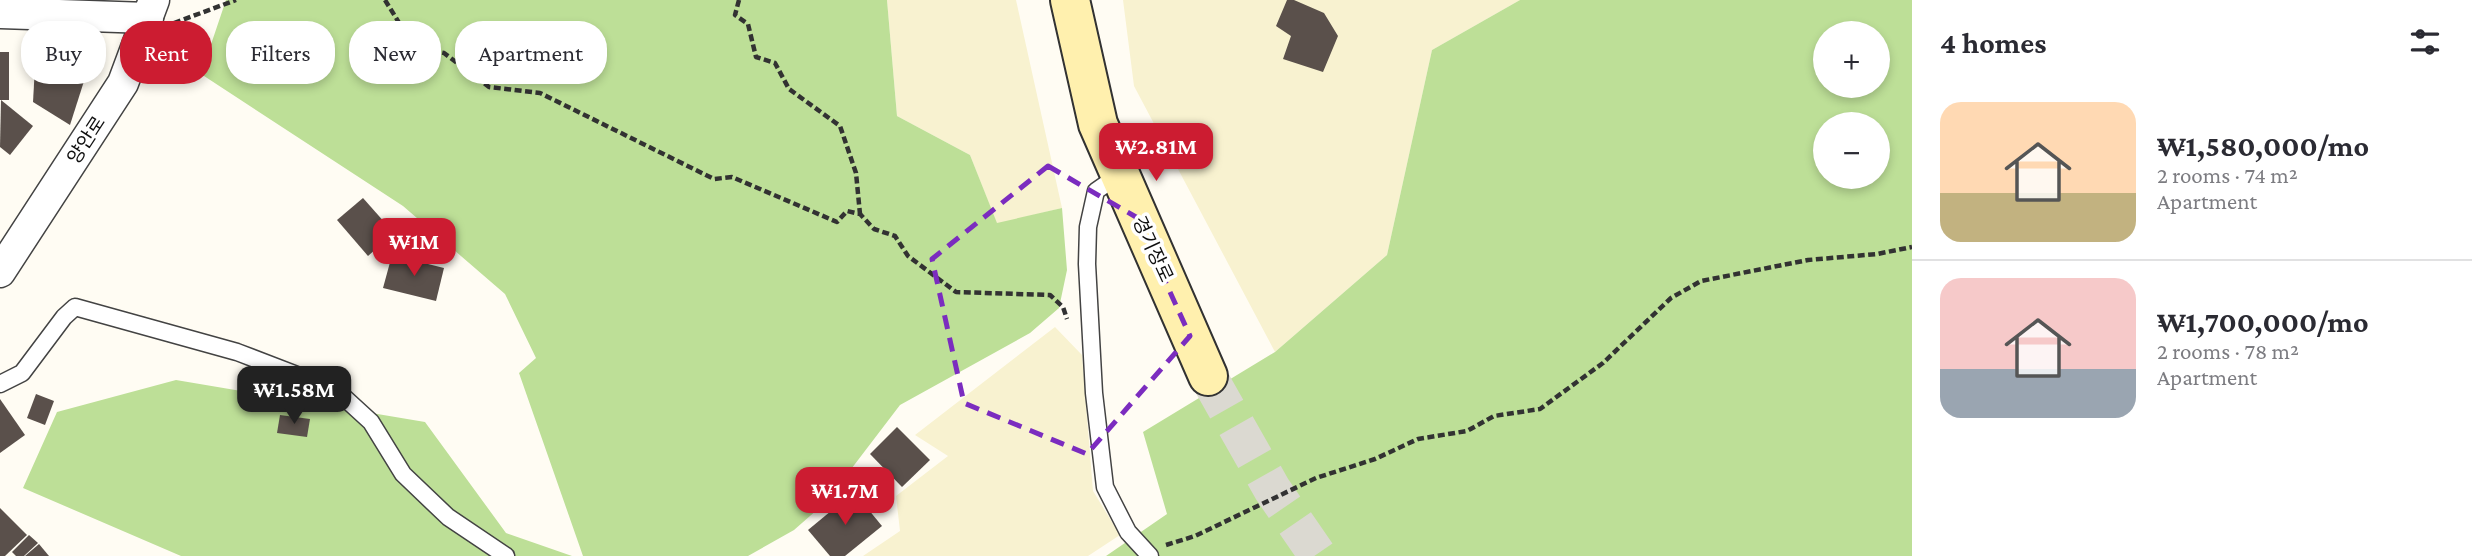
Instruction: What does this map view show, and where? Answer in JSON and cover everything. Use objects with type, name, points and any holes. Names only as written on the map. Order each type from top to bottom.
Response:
[{"type":"street","name":"경기장로","points":[[1070,0],[1098,124],[1208,376]]},
{"type":"street","points":[[0,13],[147,18]]},
{"type":"street","name":"양안로","points":[[0,272],[123,83],[147,18]]},
{"type":"lane","points":[[1119,175],[1096,191],[1088,227],[1090,344],[1105,487],[1128,532],[1144,554]]},
{"type":"lane","points":[[0,384],[22,373],[64,317],[75,307],[237,352],[335,390],[371,422],[403,474],[448,517],[506,556]]},
{"type":"path","points":[[147,18],[236,0]]},
{"type":"path","points":[[385,0],[414,47],[444,53],[489,87],[540,93],[714,179],[732,177],[837,222],[847,211],[860,214],[874,229],[895,236],[908,256],[956,292],[1049,295],[1063,307],[1075,342],[1090,344]]},
{"type":"path","points":[[739,0],[735,15],[748,24],[756,57],[775,63],[789,89],[840,126],[856,173],[860,214]]},
{"type":"path","points":[[1144,554],[1195,536],[1316,478],[1375,459],[1418,439],[1467,430],[1494,416],[1540,409],[1603,363],[1671,298],[1701,281],[1808,260],[1877,254],[1912,247]]},
{"type":"highlighted area","points":[[1048,166],[1136,217],[1190,336],[1087,454],[964,403],[932,259]]},
{"type":"shaded area","points":[[887,0],[1016,0],[1062,208],[997,224],[970,155],[897,116]]},
{"type":"shaded area","points":[[1123,0],[1520,0],[1432,50],[1387,255],[1275,352],[1134,86]]},
{"type":"shaded area","points":[[1055,327],[1082,355],[1093,491],[1120,535],[1088,556],[863,556],[900,531],[896,496],[948,456],[915,435]]},
{"type":"green space","points":[[226,0],[887,0],[897,116],[970,155],[997,223],[1062,208],[1067,270],[1059,308],[1030,333],[900,405],[826,502],[794,530],[748,556],[583,556],[519,373],[536,358],[505,294],[403,206],[212,81],[212,41]]},
{"type":"green space","points":[[1520,0],[1912,0],[1912,556],[1106,556],[1167,514],[1143,432],[1275,352],[1387,255],[1432,50]]},
{"type":"green space","points":[[176,380],[425,422],[506,533],[572,556],[181,556],[23,488],[57,412]]},
{"type":"building","points":[[1287,0],[1294,0],[1324,13],[1338,36],[1323,72],[1283,59],[1291,36],[1276,26]]},
{"type":"building","points":[[0,52],[9,52],[9,100],[0,100]]},
{"type":"building","points":[[34,84],[83,84],[70,125],[33,102]]},
{"type":"building","points":[[1,100],[33,126],[10,155],[0,147]]},
{"type":"building","points":[[363,198],[394,233],[368,256],[337,220]]},
{"type":"building","points":[[392,255],[444,268],[436,301],[383,288]]},
{"type":"building","points":[[36,394],[54,401],[45,425],[27,418]]},
{"type":"building","points":[[0,399],[25,435],[0,453]]},
{"type":"building","points":[[280,415],[310,419],[307,437],[277,433]]},
{"type":"building","points":[[897,427],[930,460],[902,487],[870,454]]},
{"type":"building","points":[[854,492],[882,526],[845,556],[830,556],[808,530]]},
{"type":"building","points":[[0,508],[27,535],[5,556],[0,556]]},
{"type":"building","points":[[29,535],[38,543],[24,556],[16,556],[12,552]]},
{"type":"building","points":[[39,544],[49,556],[25,556]]},
{"type":"tunnel","points":[[1208,376],[1272,489],[1318,556]]}]
